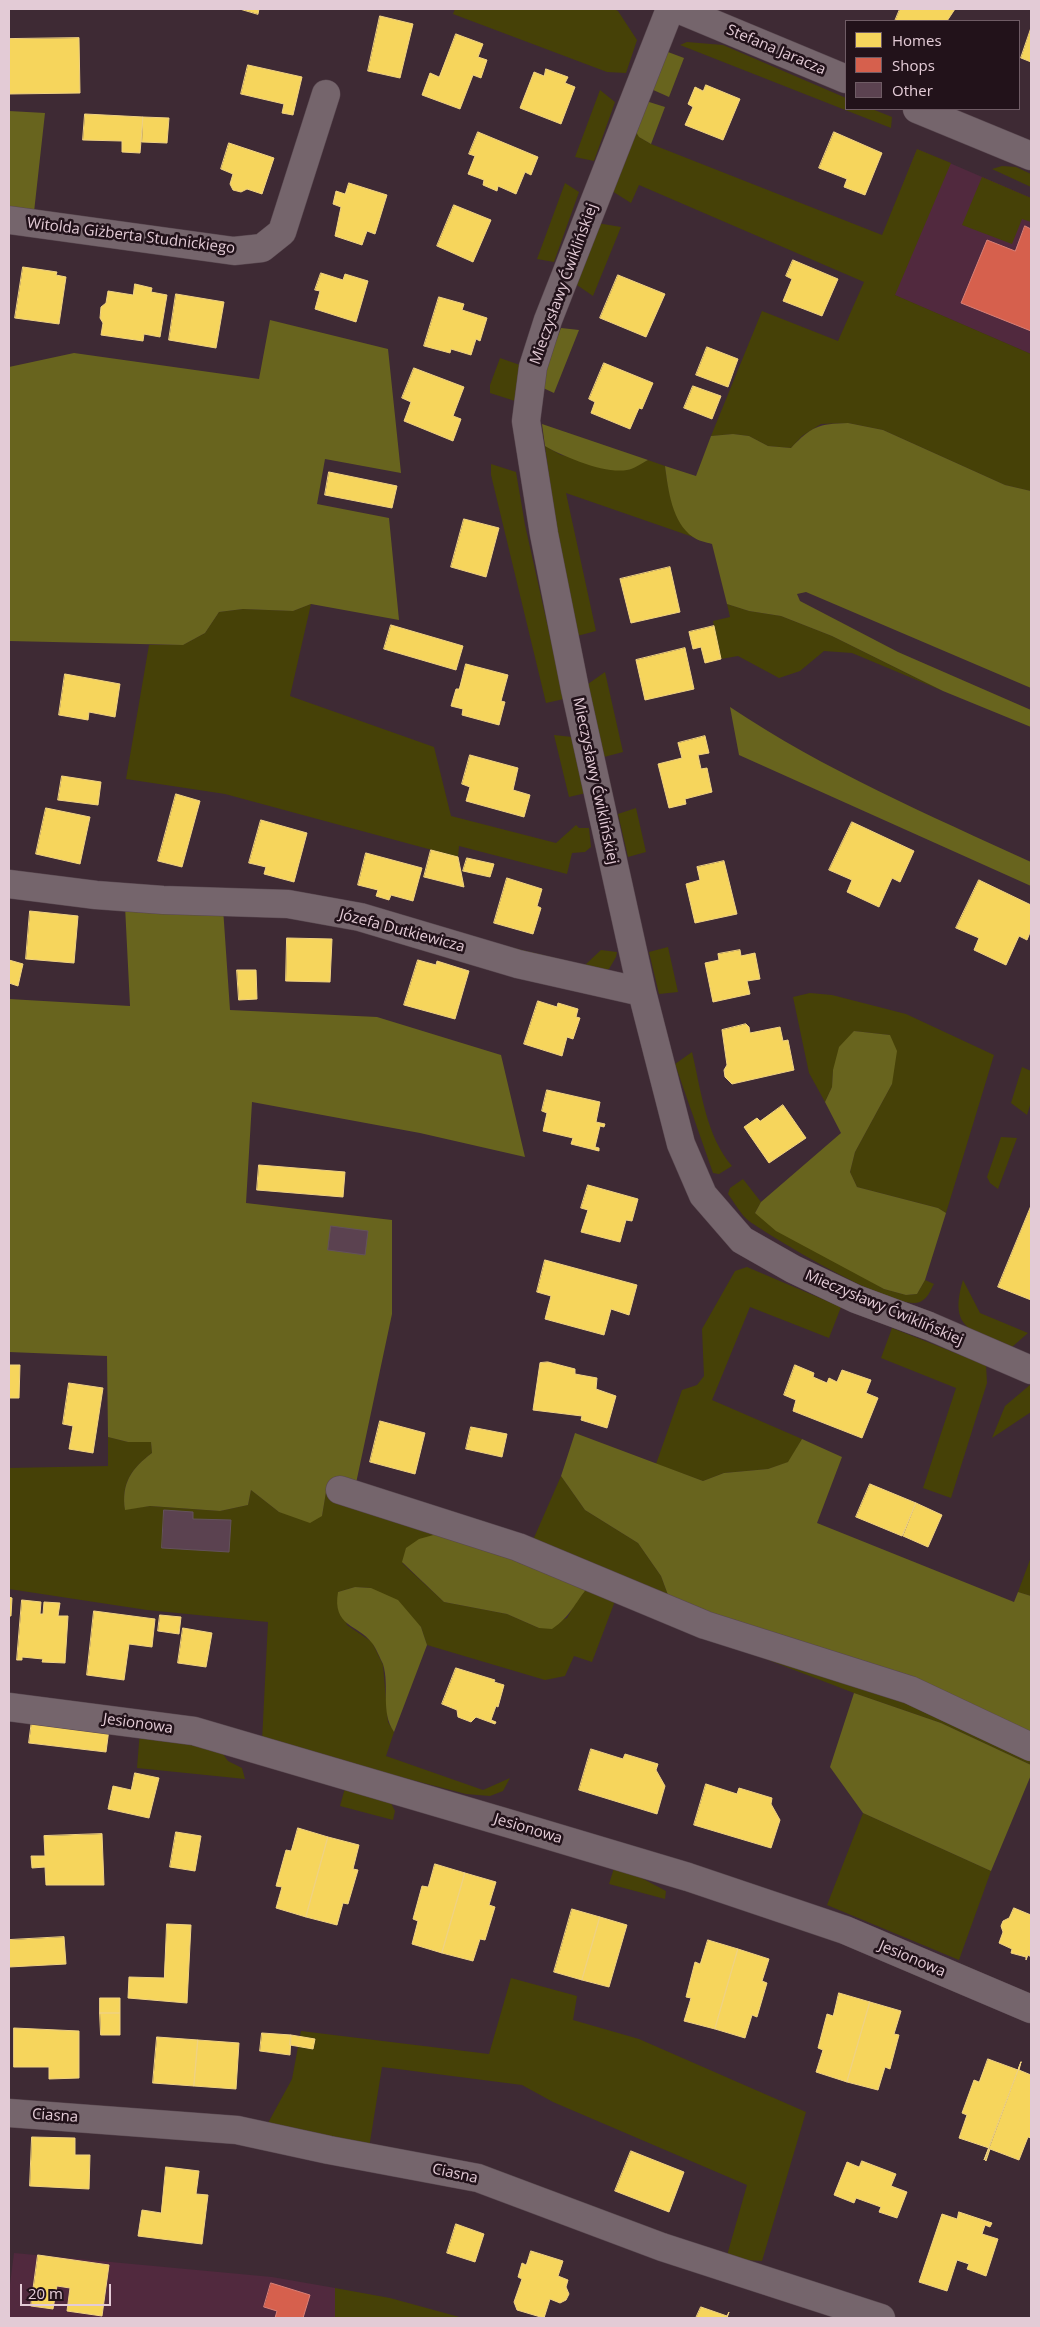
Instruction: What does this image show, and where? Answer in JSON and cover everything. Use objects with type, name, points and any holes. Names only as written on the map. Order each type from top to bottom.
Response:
[{"type":"street","name":"Mieczysławy Ćwiklińskiej","points":[[670,9],[548,320],[533,367],[526,421],[544,534],[575,689],[642,992],[681,1144],[703,1196],[742,1240],[792,1269],[856,1299],[929,1326],[1031,1370]]},
{"type":"street","name":"Stefana Jaracza","points":[[678,9],[845,79]]},
{"type":"street","name":"Witolda Giżberta Studnickiego","points":[[9,220],[234,251],[262,248],[282,232],[326,94]]},
{"type":"street","points":[[919,110],[1031,156]]},
{"type":"street","name":"Józefa Dutkiewicza","points":[[9,884],[96,895],[162,900],[288,904],[360,917],[518,964],[642,992]]},
{"type":"street","points":[[340,1490],[518,1547],[705,1624],[910,1690],[1031,1747]]},
{"type":"street","name":"Jesionowa","points":[[9,1706],[194,1731],[523,1828],[688,1877],[845,1930],[1031,2009]]},
{"type":"street","name":"Ciasna","points":[[9,2113],[56,2115],[237,2130],[329,2150],[478,2178],[662,2247],[881,2318]]},
{"type":"shaded area","points":[[455,9],[614,9],[618,11],[637,40],[626,73],[607,72],[453,14]]},
{"type":"shaded area","points":[[687,42],[723,45],[845,98],[845,110],[680,45]]},
{"type":"shaded area","points":[[668,52],[684,58],[669,97],[651,89]]},
{"type":"shaded area","points":[[600,90],[615,102],[594,161],[575,157]]},
{"type":"shaded area","points":[[646,101],[665,107],[651,144],[639,137],[634,129]]},
{"type":"shaded area","points":[[845,110],[874,110],[892,117],[891,128]]},
{"type":"shaded area","points":[[9,111],[45,113],[34,212],[9,208]]},
{"type":"shaded area","points":[[634,129],[639,137],[651,144],[882,235],[917,149],[951,163],[895,295],[1031,354],[1031,491],[1005,485],[883,430],[848,423],[821,424],[802,436],[791,448],[768,446],[749,436],[733,434],[711,436],[762,311],[838,341],[864,282],[639,185],[631,203],[612,191]]},
{"type":"shaded area","points":[[917,149],[1031,198],[1031,354],[864,282]]},
{"type":"shaded area","points":[[1002,166],[1016,167],[1031,174],[1031,187],[992,169]]},
{"type":"shaded area","points":[[982,177],[1031,198],[1031,222],[1022,219],[1012,244],[962,225]]},
{"type":"shaded area","points":[[565,183],[579,192],[554,262],[537,259]]},
{"type":"shaded area","points":[[597,223],[621,227],[593,296],[577,285]]},
{"type":"shaded area","points":[[270,320],[388,349],[401,473],[325,459],[317,504],[389,518],[399,620],[311,604],[293,611],[243,609],[219,612],[205,633],[183,645],[9,641],[9,367],[74,353],[259,379]]},
{"type":"shaded area","points":[[561,328],[579,330],[554,393],[541,387],[546,365]]},
{"type":"shaded area","points":[[500,358],[520,365],[515,401],[490,393],[490,385]]},
{"type":"shaded area","points":[[848,423],[883,430],[1005,485],[1031,491],[1031,688],[806,592],[797,594],[800,601],[898,652],[1031,710],[1031,727],[943,691],[832,636],[781,616],[749,611],[727,604],[712,544],[695,538],[680,523],[672,505],[665,466],[696,476],[711,436],[733,434],[749,436],[768,446],[791,448],[816,428],[829,424]]},
{"type":"shaded area","points":[[542,424],[648,460],[630,469],[618,471],[585,464],[545,446]]},
{"type":"shaded area","points":[[545,446],[561,455],[627,470],[648,460],[665,466],[668,486],[676,513],[693,537],[566,493],[596,631],[577,636],[560,556]]},
{"type":"shaded area","points":[[491,464],[516,472],[525,525],[564,699],[546,703],[491,475]]},
{"type":"shaded area","points":[[311,604],[290,696],[434,747],[451,816],[556,843],[576,825],[579,828],[589,828],[591,847],[585,852],[572,853],[567,874],[459,846],[458,857],[225,794],[126,779],[149,645],[183,645],[205,633],[219,612],[243,609],[293,611]]},
{"type":"shaded area","points":[[727,604],[749,611],[781,616],[832,636],[943,691],[852,653],[824,651],[800,671],[779,678],[738,656],[721,659],[713,621],[730,617]]},
{"type":"shaded area","points":[[605,672],[623,752],[604,757],[588,684]]},
{"type":"shaded area","points":[[730,707],[802,751],[878,791],[1031,862],[1031,886],[739,755]]},
{"type":"shaded area","points":[[554,735],[572,737],[586,793],[569,797]]},
{"type":"shaded area","points":[[636,808],[646,852],[628,857],[618,814]]},
{"type":"shaded area","points":[[125,906],[223,908],[230,1010],[377,1017],[501,1055],[525,1157],[420,1133],[252,1102],[246,1203],[392,1220],[392,1314],[355,1488],[336,1483],[326,1492],[322,1516],[310,1523],[279,1512],[251,1490],[248,1505],[220,1511],[150,1506],[125,1510],[124,1500],[127,1484],[139,1464],[152,1453],[151,1442],[128,1442],[108,1437],[107,1356],[9,1352],[9,999],[130,1006]]},
{"type":"shaded area","points":[[510,947],[585,965],[601,950],[617,952],[609,969],[594,973],[509,953]]},
{"type":"shaded area","points":[[668,947],[678,992],[659,994],[649,952]]},
{"type":"shaded area","points":[[810,993],[832,995],[906,1014],[994,1055],[946,1213],[938,1208],[857,1187],[850,1172],[855,1152],[892,1084],[890,1035],[854,1031],[833,1070],[832,1087],[825,1102],[809,1073],[793,997]]},
{"type":"shaded area","points":[[854,1031],[890,1035],[897,1051],[892,1084],[855,1152],[850,1172],[857,1187],[938,1208],[946,1213],[925,1280],[917,1294],[906,1295],[884,1289],[776,1231],[755,1213],[761,1202],[841,1133],[825,1102],[832,1087],[833,1070],[839,1047]]},
{"type":"shaded area","points":[[692,1052],[710,1127],[723,1154],[732,1166],[719,1174],[713,1173],[675,1064]]},
{"type":"shaded area","points":[[1022,1067],[1031,1071],[1031,1102],[1027,1115],[1011,1103]]},
{"type":"shaded area","points":[[1001,1137],[1017,1138],[998,1189],[990,1183],[987,1177]]},
{"type":"shaded area","points":[[743,1179],[761,1202],[755,1213],[884,1289],[906,1295],[917,1294],[925,1280],[934,1284],[920,1302],[906,1302],[886,1296],[834,1272],[762,1230],[740,1212],[728,1194],[730,1188]]},
{"type":"shaded area","points":[[747,1267],[841,1307],[829,1338],[750,1307],[712,1400],[802,1439],[789,1462],[768,1469],[724,1473],[703,1481],[656,1464],[682,1390],[697,1385],[704,1376],[702,1329],[735,1271]]},
{"type":"shaded area","points":[[963,1280],[980,1313],[1028,1333],[1012,1347],[985,1337],[967,1326],[961,1319],[959,1309],[959,1297]]},
{"type":"shaded area","points":[[892,1328],[986,1365],[987,1383],[951,1498],[923,1488],[956,1388],[881,1358]]},
{"type":"shaded area","points":[[1031,1384],[1031,1412],[992,1438],[1005,1406]]},
{"type":"shaded area","points":[[575,1433],[703,1481],[724,1473],[768,1469],[788,1462],[802,1439],[842,1457],[817,1523],[1014,1602],[1018,1592],[1031,1596],[1031,1740],[671,1603],[661,1576],[638,1543],[585,1510],[561,1476]]},
{"type":"shaded area","points":[[108,1437],[128,1442],[151,1442],[152,1453],[134,1470],[127,1484],[124,1500],[125,1509],[150,1506],[220,1511],[248,1505],[251,1490],[279,1512],[322,1516],[326,1492],[337,1483],[533,1540],[561,1476],[585,1510],[638,1543],[661,1576],[671,1603],[1031,1740],[1031,1765],[941,1723],[854,1693],[615,1601],[592,1662],[574,1656],[565,1676],[545,1680],[427,1645],[421,1627],[371,1588],[355,1587],[338,1592],[347,1625],[372,1642],[383,1665],[388,1722],[394,1732],[386,1756],[483,1790],[510,1778],[503,1791],[490,1796],[466,1794],[262,1741],[268,1622],[147,1610],[9,1589],[9,1468],[108,1466]],"holes":[[[402,1563],[588,1587],[576,1602],[567,1618],[539,1628],[507,1614],[444,1602]]]},
{"type":"shaded area","points":[[437,1534],[497,1550],[588,1587],[568,1614],[552,1629],[539,1628],[507,1614],[444,1602],[402,1562],[406,1548],[419,1539]]},
{"type":"shaded area","points":[[1031,1557],[1031,1596],[1018,1592]]},
{"type":"shaded area","points":[[355,1587],[371,1588],[398,1600],[421,1627],[427,1645],[394,1732],[387,1716],[386,1681],[383,1664],[372,1643],[342,1619],[339,1612],[337,1603],[338,1592]]},
{"type":"shaded area","points":[[854,1693],[941,1723],[1031,1765],[1031,1775],[991,1871],[863,1813],[830,1767]]},
{"type":"shaded area","points":[[140,1730],[218,1747],[228,1761],[242,1768],[245,1779],[137,1768]]},
{"type":"shaded area","points":[[345,1788],[390,1801],[395,1811],[393,1820],[340,1806]]},
{"type":"shaded area","points":[[863,1813],[991,1871],[959,1960],[827,1905]]},
{"type":"shaded area","points":[[614,1868],[634,1874],[666,1891],[665,1899],[609,1884]]},
{"type":"shaded area","points":[[511,1978],[577,1996],[573,2020],[639,2039],[806,2112],[762,2261],[726,2259],[747,2185],[553,2102],[522,2085],[382,2067],[369,2148],[268,2123],[292,2079],[301,2031],[489,2054]]},
{"type":"shaded area","points":[[14,2253],[272,2277],[335,2288],[335,2318],[9,2318],[9,2292]]},
{"type":"shaded area","points":[[335,2288],[390,2298],[463,2318],[335,2318]]},
{"type":"building: Homes","points":[[240,9],[259,9],[258,14]]},
{"type":"building: Homes","points":[[900,9],[955,9],[948,20],[895,20]]},
{"type":"building: Homes","points":[[380,16],[413,24],[400,78],[368,71]]},
{"type":"building: Homes","points":[[1031,28],[1031,62],[1021,58]]},
{"type":"building: Homes","points":[[456,34],[483,44],[478,57],[487,60],[481,78],[473,75],[460,109],[422,95],[430,73],[439,77]]},
{"type":"building: Homes","points":[[79,38],[80,93],[9,94],[9,39]]},
{"type":"building: Homes","points":[[248,65],[302,77],[293,115],[282,113],[284,104],[241,94]]},
{"type":"building: Homes","points":[[546,69],[568,77],[565,83],[575,87],[561,124],[520,108],[534,72],[544,76]]},
{"type":"building: Homes","points":[[706,85],[740,99],[723,140],[685,125],[693,107],[688,104],[695,87],[703,91]]},
{"type":"building: Homes","points":[[85,114],[143,117],[140,153],[122,152],[122,141],[83,140]]},
{"type":"building: Homes","points":[[143,117],[169,118],[167,143],[142,142]]},
{"type":"building: Homes","points":[[478,132],[538,157],[531,175],[525,172],[516,194],[498,186],[497,191],[483,185],[484,180],[468,174],[475,156],[469,154]]},
{"type":"building: Homes","points":[[834,132],[882,153],[865,195],[844,187],[847,179],[819,168]]},
{"type":"building: Homes","points":[[229,143],[274,158],[262,194],[247,189],[241,192],[233,190],[230,184],[233,174],[221,169]]},
{"type":"building: Homes","points":[[349,183],[387,195],[375,234],[367,231],[362,245],[335,236],[341,207],[333,204],[336,191],[345,194]]},
{"type":"building: Homes","points":[[454,205],[491,220],[473,262],[437,246]]},
{"type":"building: Homes","points":[[793,260],[838,279],[822,316],[783,301],[792,279],[786,276]]},
{"type":"building: Homes","points":[[23,267],[57,272],[56,275],[66,277],[59,324],[15,318]]},
{"type":"building: Homes","points":[[321,273],[343,280],[345,274],[368,281],[356,322],[315,309],[320,291],[315,290]]},
{"type":"building: Homes","points":[[618,275],[665,294],[646,337],[600,318]]},
{"type":"building: Homes","points":[[135,284],[152,288],[151,292],[167,295],[160,337],[144,334],[143,341],[101,335],[103,323],[100,318],[101,307],[106,303],[108,291],[133,295]]},
{"type":"building: Homes","points":[[176,294],[224,302],[216,348],[169,340]]},
{"type":"building: Homes","points":[[439,297],[464,304],[462,310],[487,318],[480,341],[476,339],[471,355],[451,349],[450,353],[424,346]]},
{"type":"building: Homes","points":[[707,347],[738,359],[728,387],[696,375]]},
{"type":"building: Homes","points":[[604,363],[653,383],[642,409],[639,408],[630,429],[591,413],[595,402],[589,399]]},
{"type":"building: Homes","points":[[414,368],[464,387],[453,416],[461,419],[453,441],[404,421],[411,402],[402,398]]},
{"type":"building: Homes","points":[[693,386],[721,396],[712,419],[684,408]]},
{"type":"building: Homes","points":[[329,472],[397,486],[392,508],[325,495]]},
{"type":"building: Homes","points":[[464,519],[499,528],[486,577],[451,567]]},
{"type":"building: Homes","points":[[670,567],[680,612],[631,623],[620,579]]},
{"type":"building: Homes","points":[[391,625],[463,646],[456,670],[384,649]]},
{"type":"building: Homes","points":[[714,626],[721,659],[705,663],[701,647],[693,649],[689,632]]},
{"type":"building: Homes","points":[[685,648],[694,689],[645,700],[636,660]]},
{"type":"building: Homes","points":[[466,664],[508,675],[501,701],[505,702],[499,725],[462,715],[463,709],[451,706],[456,689],[459,689]]},
{"type":"building: Homes","points":[[65,674],[120,684],[115,717],[89,712],[88,720],[59,715]]},
{"type":"building: Homes","points":[[705,736],[709,753],[698,755],[701,769],[707,768],[712,792],[685,799],[686,804],[669,808],[658,764],[682,758],[678,743]]},
{"type":"building: Homes","points":[[470,755],[518,768],[513,790],[530,795],[524,817],[466,801],[470,787],[462,784]]},
{"type":"building: Homes","points":[[62,776],[101,782],[98,805],[58,800]]},
{"type":"building: Homes","points":[[176,794],[200,801],[182,867],[158,861]]},
{"type":"building: Homes","points":[[46,808],[90,817],[80,864],[36,854]]},
{"type":"building: Homes","points":[[261,820],[307,833],[294,882],[264,874],[266,867],[249,863]]},
{"type":"building: Homes","points":[[852,822],[914,851],[900,882],[892,878],[879,907],[847,892],[852,880],[829,870]]},
{"type":"building: Homes","points":[[431,850],[458,857],[464,887],[424,877]]},
{"type":"building: Homes","points":[[366,853],[422,868],[413,901],[391,895],[389,900],[376,896],[378,890],[358,885]]},
{"type":"building: Homes","points":[[467,858],[494,864],[490,877],[463,871]]},
{"type":"building: Homes","points":[[724,861],[737,914],[695,923],[686,884],[700,880],[697,867]]},
{"type":"building: Homes","points":[[507,878],[542,889],[537,906],[541,908],[533,934],[494,923]]},
{"type":"building: Homes","points":[[979,880],[1031,905],[1031,930],[1027,940],[1019,936],[1006,965],[974,950],[979,938],[956,928]]},
{"type":"building: Homes","points":[[30,911],[78,916],[74,963],[26,959]]},
{"type":"building: Homes","points":[[287,938],[332,939],[330,982],[286,981]]},
{"type":"building: Homes","points":[[740,950],[741,956],[755,953],[760,979],[747,981],[750,994],[713,1002],[705,963],[719,960],[718,954]]},
{"type":"building: Homes","points":[[9,960],[23,964],[18,986],[9,983]]},
{"type":"building: Homes","points":[[418,960],[436,965],[437,961],[469,971],[455,1019],[404,1005]]},
{"type":"building: Homes","points":[[237,970],[256,970],[257,999],[239,1000]]},
{"type":"building: Homes","points":[[538,1001],[557,1007],[558,1003],[578,1009],[576,1017],[580,1018],[573,1039],[567,1037],[562,1056],[524,1044]]},
{"type":"building: Homes","points":[[746,1024],[749,1027],[750,1033],[780,1027],[783,1041],[788,1040],[794,1070],[732,1084],[725,1077],[724,1070],[727,1065],[722,1030]]},
{"type":"building: Homes","points":[[547,1090],[600,1102],[596,1122],[605,1124],[604,1127],[600,1126],[595,1147],[599,1148],[599,1151],[571,1144],[573,1138],[543,1131],[547,1113],[542,1111]]},
{"type":"building: Homes","points":[[783,1105],[806,1138],[769,1163],[744,1127],[757,1118],[760,1121]]},
{"type":"building: Homes","points":[[259,1165],[345,1172],[343,1197],[257,1190]]},
{"type":"building: Homes","points":[[588,1185],[638,1199],[632,1221],[626,1220],[620,1242],[581,1232],[588,1210],[581,1208]]},
{"type":"building: Homes","points":[[1031,1206],[1031,1300],[998,1287]]},
{"type":"building: Homes","points":[[545,1260],[637,1285],[629,1315],[611,1309],[604,1335],[545,1319],[551,1296],[537,1292]]},
{"type":"building: Homes","points":[[548,1362],[575,1369],[575,1374],[597,1378],[596,1389],[616,1396],[607,1428],[581,1420],[582,1416],[533,1410],[540,1363]]},
{"type":"building: Homes","points":[[9,1365],[20,1365],[19,1398],[9,1398]]},
{"type":"building: Homes","points":[[795,1365],[814,1373],[813,1377],[827,1383],[829,1378],[837,1382],[842,1370],[871,1380],[866,1393],[878,1398],[862,1438],[793,1411],[796,1400],[784,1395]]},
{"type":"building: Homes","points":[[69,1383],[103,1388],[93,1453],[69,1449],[73,1426],[63,1424]]},
{"type":"building: Homes","points":[[380,1421],[425,1433],[415,1474],[370,1462]]},
{"type":"building: Homes","points":[[471,1427],[507,1434],[502,1457],[466,1449]]},
{"type":"building: Homes","points":[[870,1484],[916,1503],[902,1536],[856,1517]]},
{"type":"building: Homes","points":[[916,1503],[942,1515],[928,1547],[903,1536]]},
{"type":"building: Homes","points":[[9,1597],[12,1598],[11,1616],[9,1616]]},
{"type":"building: Homes","points":[[22,1600],[41,1602],[40,1614],[43,1614],[44,1602],[60,1603],[58,1616],[68,1616],[65,1663],[42,1662],[43,1659],[22,1657],[22,1660],[17,1660]]},
{"type":"building: Homes","points":[[94,1611],[155,1619],[152,1647],[129,1644],[124,1680],[87,1675]]},
{"type":"building: Homes","points":[[160,1615],[181,1617],[179,1634],[158,1631]]},
{"type":"building: Homes","points":[[183,1628],[212,1633],[206,1667],[178,1663]]},
{"type":"building: Homes","points":[[456,1668],[495,1680],[494,1682],[504,1685],[498,1707],[496,1706],[491,1720],[496,1722],[495,1724],[476,1717],[471,1722],[458,1717],[457,1710],[442,1704]]},
{"type":"building: Homes","points":[[32,1720],[109,1729],[106,1752],[29,1743]]},
{"type":"building: Homes","points":[[591,1749],[623,1759],[625,1754],[658,1764],[656,1770],[665,1786],[657,1814],[579,1790]]},
{"type":"building: Homes","points":[[135,1773],[159,1778],[149,1818],[108,1809],[113,1786],[131,1790]]},
{"type":"building: Homes","points":[[706,1784],[737,1794],[739,1788],[772,1798],[771,1804],[780,1820],[771,1848],[694,1825]]},
{"type":"building: Homes","points":[[298,1828],[328,1837],[306,1917],[276,1908],[282,1887],[276,1886],[286,1850],[291,1851]]},
{"type":"building: Homes","points":[[176,1832],[201,1836],[195,1871],[170,1867]]},
{"type":"building: Homes","points":[[102,1834],[104,1885],[46,1885],[45,1867],[32,1868],[31,1856],[45,1856],[44,1836]]},
{"type":"building: Homes","points":[[328,1837],[359,1845],[353,1869],[358,1870],[348,1904],[343,1903],[337,1925],[306,1917]]},
{"type":"building: Homes","points":[[435,1864],[465,1873],[442,1953],[412,1944],[418,1921],[413,1919],[422,1886],[428,1887]]},
{"type":"building: Homes","points":[[465,1873],[496,1882],[489,1905],[495,1907],[485,1940],[480,1939],[473,1961],[442,1953]]},
{"type":"building: Homes","points":[[1014,1908],[1031,1915],[1031,1957],[1028,1955],[1026,1960],[1026,1957],[1011,1953],[1012,1949],[999,1943],[1003,1932],[1001,1926],[1003,1921],[1009,1918]]},
{"type":"building: Homes","points":[[572,1909],[600,1917],[582,1980],[554,1972]]},
{"type":"building: Homes","points":[[600,1917],[627,1925],[609,1987],[582,1980]]},
{"type":"building: Homes","points":[[167,1924],[191,1925],[187,2003],[128,1998],[129,1977],[164,1978]]},
{"type":"building: Homes","points":[[64,1937],[66,1964],[9,1967],[9,1940]]},
{"type":"building: Homes","points":[[708,1940],[738,1949],[715,2029],[684,2021],[691,1998],[686,1997],[695,1962],[700,1964]]},
{"type":"building: Homes","points":[[738,1949],[769,1959],[762,1981],[767,1983],[757,2017],[752,2015],[745,2038],[715,2029]]},
{"type":"building: Homes","points":[[839,1993],[870,2002],[847,2082],[816,2072],[823,2050],[818,2048],[827,2014],[833,2016]]},
{"type":"building: Homes","points":[[100,1998],[120,1998],[120,2013],[100,2013]]},
{"type":"building: Homes","points":[[870,2002],[901,2011],[894,2034],[899,2035],[890,2069],[885,2067],[878,2090],[847,2082]]},
{"type":"building: Homes","points":[[100,2013],[120,2013],[120,2035],[101,2035]]},
{"type":"building: Homes","points":[[14,2028],[79,2031],[79,2078],[49,2079],[49,2067],[14,2067]]},
{"type":"building: Homes","points":[[262,2033],[291,2035],[290,2055],[260,2051]]},
{"type":"building: Homes","points":[[291,2035],[315,2039],[313,2049],[290,2045]]},
{"type":"building: Homes","points":[[157,2037],[198,2040],[194,2086],[153,2083]]},
{"type":"building: Homes","points":[[198,2040],[239,2043],[236,2089],[194,2086]]},
{"type":"building: Homes","points":[[988,2059],[1018,2070],[989,2148],[959,2138],[967,2115],[962,2113],[974,2080],[979,2082]]},
{"type":"building: Homes","points":[[1021,2062],[1019,2070],[1031,2075],[1031,2138],[1028,2137],[1019,2160],[990,2149],[986,2161],[985,2160]]},
{"type":"building: Homes","points":[[32,2137],[75,2138],[75,2155],[90,2155],[89,2189],[30,2186]]},
{"type":"building: Homes","points":[[631,2151],[684,2172],[669,2212],[615,2191]]},
{"type":"building: Homes","points":[[862,2161],[896,2174],[891,2186],[907,2192],[897,2218],[879,2212],[881,2207],[856,2198],[854,2203],[834,2195],[847,2162],[859,2167]]},
{"type":"building: Homes","points":[[166,2167],[199,2171],[196,2194],[208,2195],[202,2244],[138,2236],[142,2210],[161,2213]]},
{"type":"building: Homes","points":[[959,2212],[992,2223],[990,2227],[985,2225],[982,2234],[998,2239],[986,2276],[967,2269],[969,2264],[957,2260],[947,2291],[919,2282],[942,2214],[957,2219]]},
{"type":"building: Homes","points":[[456,2224],[484,2234],[475,2262],[447,2253]]},
{"type":"building: Homes","points":[[531,2251],[563,2261],[558,2276],[568,2280],[566,2287],[569,2294],[566,2300],[560,2303],[550,2299],[544,2318],[517,2310],[514,2302],[522,2279],[518,2277],[522,2263],[526,2265]]},
{"type":"building: Homes","points":[[38,2255],[109,2265],[102,2316],[67,2311],[70,2288],[57,2286],[53,2309],[31,2306]]},
{"type":"building: Homes","points":[[701,2307],[727,2316],[729,2312],[727,2318],[696,2318]]},
{"type":"building: Shops","points":[[1025,226],[1031,229],[1031,331],[961,303],[987,240],[1015,251]]},
{"type":"building: Shops","points":[[271,2283],[310,2295],[303,2318],[275,2318],[277,2311],[264,2307]]},
{"type":"building: Other","points":[[331,1226],[368,1231],[365,1255],[328,1250]]},
{"type":"building: Other","points":[[164,1510],[193,1512],[193,1519],[231,1520],[229,1552],[162,1548]]}]
